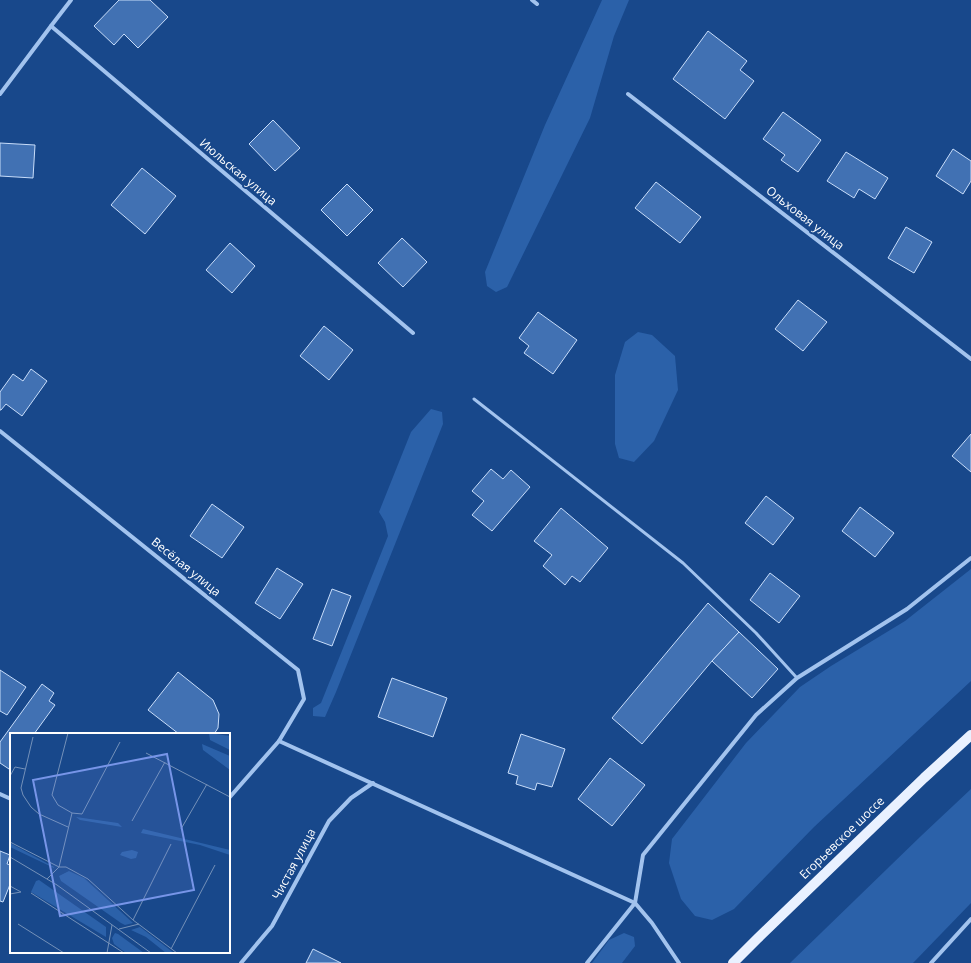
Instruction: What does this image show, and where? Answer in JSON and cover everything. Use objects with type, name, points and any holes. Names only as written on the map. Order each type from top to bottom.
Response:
[{"type":"main road","name":"Егорьевское шоссе","points":[[733,963],[762,933],[971,734]]},
{"type":"street","points":[[0,94],[71,0]]},
{"type":"street","points":[[532,0],[537,4]]},
{"type":"street","name":"Июльская улица","points":[[51,26],[413,333]]},
{"type":"street","name":"Ольховая улица","points":[[628,94],[971,359]]},
{"type":"street","name":"Весёлая улица","points":[[0,431],[298,670],[304,699],[279,741],[230,797]]},
{"type":"street","points":[[587,963],[635,903],[643,855],[756,715],[797,678],[907,609],[971,558]]},
{"type":"street","points":[[279,741],[635,903],[652,923],[679,963]]},
{"type":"street","name":"Чистая улица","points":[[241,963],[272,926],[329,821],[351,798],[373,783]]},
{"type":"street","points":[[0,794],[10,799]]},
{"type":"street","points":[[931,963],[971,919]]},
{"type":"lane","points":[[474,399],[683,563],[756,633],[797,678]]},
{"type":"shaded area","points":[[602,0],[629,0],[614,36],[590,118],[507,287],[496,292],[487,286],[485,272],[545,125]]},
{"type":"shaded area","points":[[638,332],[652,335],[675,356],[678,390],[654,441],[634,462],[619,458],[615,444],[615,375],[625,342]]},
{"type":"shaded area","points":[[431,409],[442,412],[443,424],[325,717],[313,716],[313,708],[321,703],[388,536],[385,522],[379,512],[411,432]]},
{"type":"shaded area","points":[[971,569],[971,681],[814,827],[734,909],[712,920],[695,916],[681,899],[669,863],[672,839],[746,743],[800,687],[831,666],[905,621]]},
{"type":"shaded area","points":[[971,789],[971,903],[913,963],[790,963],[921,836]]},
{"type":"shaded area","points":[[624,933],[634,937],[635,946],[622,963],[592,963],[609,940]]},
{"type":"building","points":[[119,0],[150,0],[168,17],[138,48],[124,34],[114,45],[94,26]]},
{"type":"building","points":[[708,31],[747,61],[740,70],[754,81],[725,119],[673,79]]},
{"type":"building","points":[[783,112],[821,140],[798,172],[781,160],[785,155],[763,139]]},
{"type":"building","points":[[273,120],[300,148],[275,171],[249,144]]},
{"type":"building","points":[[0,143],[35,145],[33,178],[0,176]]},
{"type":"building","points":[[953,149],[971,161],[971,181],[963,194],[936,176]]},
{"type":"building","points":[[846,152],[888,178],[875,199],[859,189],[854,198],[827,181]]},
{"type":"building","points":[[142,168],[176,196],[145,234],[111,205]]},
{"type":"building","points":[[656,182],[701,217],[680,243],[635,208]]},
{"type":"building","points":[[347,184],[373,210],[347,236],[321,210]]},
{"type":"building","points":[[906,227],[932,242],[914,273],[888,258]]},
{"type":"building","points":[[402,238],[427,262],[403,287],[378,263]]},
{"type":"building","points":[[230,243],[255,266],[232,293],[206,270]]},
{"type":"building","points":[[798,300],[827,322],[803,351],[775,329]]},
{"type":"building","points":[[538,312],[577,340],[553,374],[524,353],[529,346],[519,338]]},
{"type":"building","points":[[324,326],[353,350],[329,380],[300,356]]},
{"type":"building","points":[[31,369],[47,381],[22,416],[6,404],[0,410],[0,392],[13,374],[23,381]]},
{"type":"building","points":[[971,434],[971,472],[952,456]]},
{"type":"building","points":[[491,469],[503,479],[511,470],[530,487],[492,531],[472,515],[484,501],[472,491]]},
{"type":"building","points":[[766,496],[794,518],[773,545],[745,523]]},
{"type":"building","points":[[212,504],[244,527],[222,558],[190,536]]},
{"type":"building","points":[[860,507],[894,533],[875,557],[842,531]]},
{"type":"building","points":[[561,508],[608,548],[580,582],[572,576],[565,585],[543,566],[552,555],[534,541]]},
{"type":"building","points":[[277,568],[303,584],[280,619],[255,603]]},
{"type":"building","points":[[770,573],[800,596],[779,623],[750,600]]},
{"type":"building","points":[[332,589],[351,596],[332,646],[313,639]]},
{"type":"building","points":[[708,603],[739,632],[712,661],[642,744],[612,718]]},
{"type":"building","points":[[739,632],[778,669],[752,698],[712,661]]},
{"type":"building","points":[[0,670],[26,687],[7,715],[0,711]]},
{"type":"building","points":[[178,672],[213,700],[219,714],[218,728],[215,733],[178,733],[148,710]]},
{"type":"building","points":[[392,678],[447,698],[433,737],[378,717]]},
{"type":"building","points":[[42,684],[54,693],[49,701],[55,705],[35,733],[10,733],[9,769],[0,763],[0,742]]},
{"type":"building","points":[[521,734],[565,749],[552,787],[537,783],[535,790],[516,784],[518,776],[508,773]]},
{"type":"building","points":[[610,758],[645,785],[612,826],[578,799]]},
{"type":"building","points":[[0,851],[10,855],[7,864],[10,865],[10,884],[3,902],[0,901]]},
{"type":"building","points":[[313,949],[341,963],[306,963]]}]
